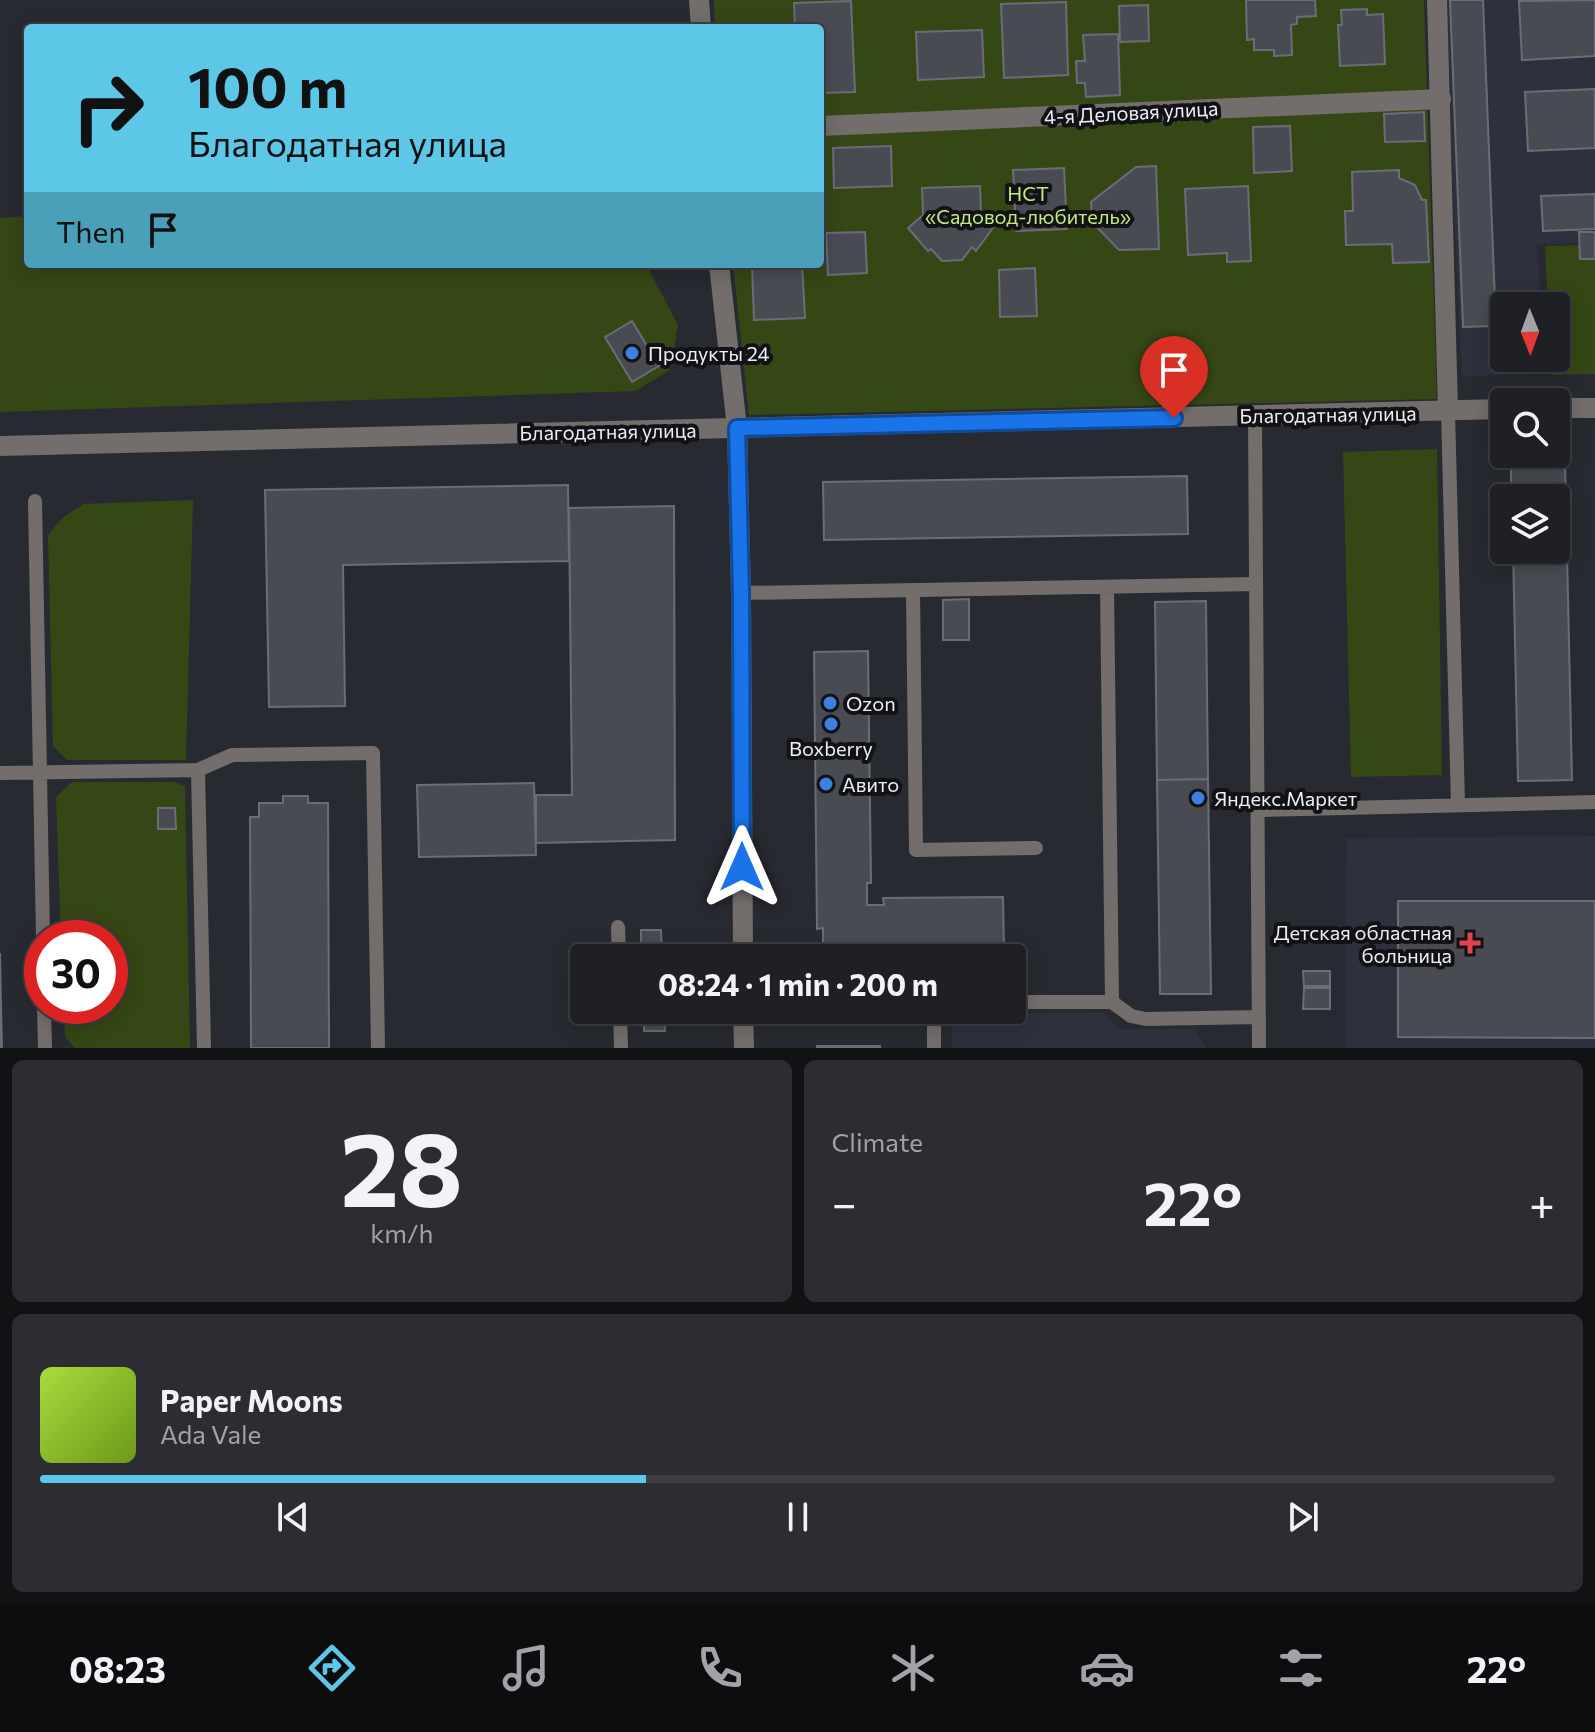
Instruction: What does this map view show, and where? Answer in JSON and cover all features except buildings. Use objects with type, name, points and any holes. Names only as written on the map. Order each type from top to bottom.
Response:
[{"type":"street","points":[[699,0],[701,24]]},
{"type":"street","points":[[1437,0],[1448,411]]},
{"type":"street","name":"4-я Деловая улица","points":[[824,126],[1441,99]]},
{"type":"street","points":[[719,268],[737,428],[743,944]]},
{"type":"street","points":[[1570,408],[1595,408]]},
{"type":"street","name":"Благодатная улица","points":[[0,446],[1490,410]]},
{"type":"street","points":[[743,1024],[744,1048]]},
{"type":"lane","points":[[1448,411],[1458,805]]},
{"type":"lane","points":[[1255,416],[1259,1048]]},
{"type":"lane","points":[[35,501],[43,920]]},
{"type":"lane","points":[[741,593],[1256,584]]},
{"type":"lane","points":[[1107,587],[1112,1002]]},
{"type":"lane","points":[[913,590],[916,850],[1036,848]]},
{"type":"lane","points":[[0,773],[198,770],[232,755],[373,753],[378,1048]]},
{"type":"lane","points":[[198,770],[204,1048]]},
{"type":"lane","points":[[1258,810],[1595,802]]},
{"type":"lane","points":[[618,927],[619,944]]},
{"type":"lane","points":[[1026,1002],[1112,1002],[1131,1016],[1146,1019],[1259,1017]]},
{"type":"lane","points":[[44,1024],[45,1048]]},
{"type":"lane","points":[[620,1024],[621,1048]]},
{"type":"lane","points":[[934,1024],[934,1048]]},
{"type":"shaded area","points":[[1444,0],[1595,0],[1595,242],[1537,245],[1540,292],[1490,292],[1490,372],[1546,374],[1462,376]]},
{"type":"shaded area","name":"Детская областная больница","points":[[1595,836],[1595,1048],[1345,1048],[1346,838]]},
{"type":"shaded area","points":[[1104,1012],[1117,1029],[1195,1029],[1207,1048],[952,1048],[951,1024],[1026,1024],[1026,1013]]},
{"type":"green space","name":"НСТ «Садовод-любитель»","points":[[714,0],[1424,0],[1437,399],[749,415],[733,268],[824,268],[824,24],[715,24]]},
{"type":"green space","points":[[24,216],[24,268],[648,268],[678,325],[670,370],[635,391],[0,412],[0,218]]},
{"type":"green space","points":[[1595,245],[1595,374],[1552,375],[1552,372],[1570,372],[1570,292],[1547,292],[1545,246]]},
{"type":"green space","points":[[1437,449],[1442,775],[1351,777],[1343,452]]},
{"type":"green space","points":[[193,500],[186,760],[67,760],[53,746],[48,535],[61,519],[83,504]]},
{"type":"green space","points":[[72,782],[174,782],[185,786],[190,1048],[75,1048],[65,1037],[65,1024],[128,1024],[128,920],[60,920],[56,797]]},
{"type":"place","name":"Продукты 24","points":[[632,353]]},
{"type":"place","name":"Ozon","points":[[830,703]]},
{"type":"place","name":"Boxberry","points":[[831,724]]},
{"type":"place","name":"Авито","points":[[826,784]]},
{"type":"place","name":"Яндекс.Маркет","points":[[1198,798]]},
{"type":"place","name":"Детская областная больница","points":[[1470,943]]},
{"type":"route","points":[[742,867],[737,428],[1174,418]]}]
